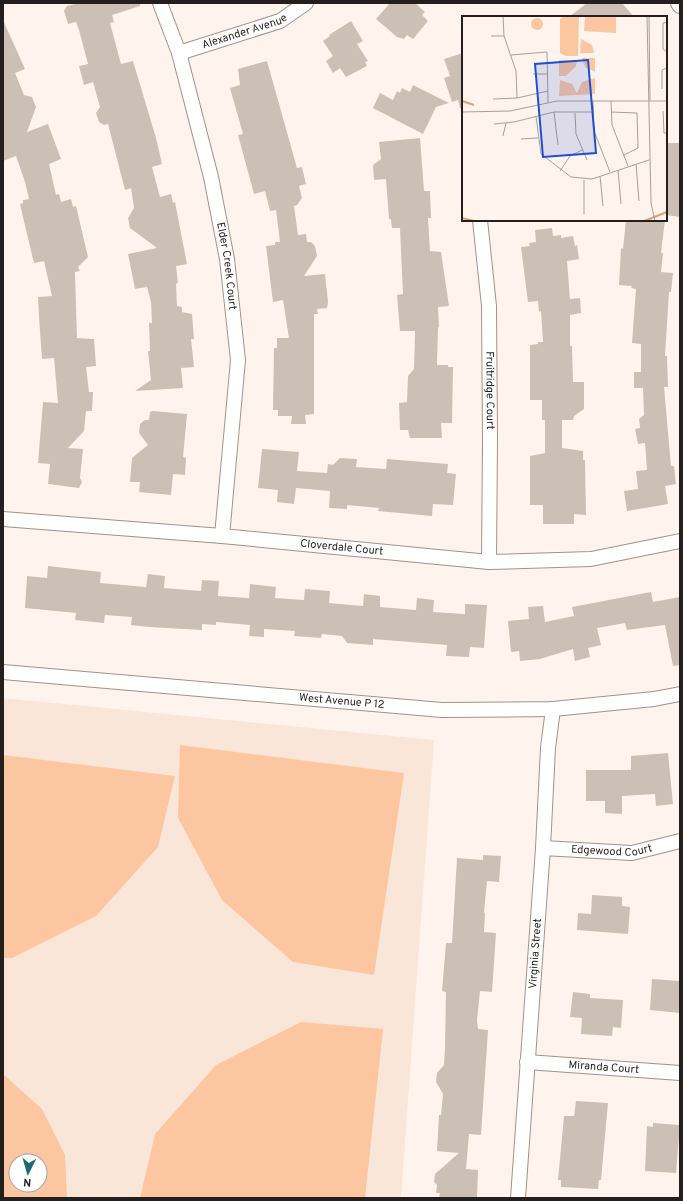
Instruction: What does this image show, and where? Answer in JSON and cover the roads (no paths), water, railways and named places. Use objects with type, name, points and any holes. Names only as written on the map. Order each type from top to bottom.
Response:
[{"type":"street","name":"Elder Creek Court","points":[[160,3],[179,53],[210,177],[227,259],[238,360],[222,536]]},
{"type":"street","name":"Alexander Avenue","points":[[179,53],[280,21],[306,3]]},
{"type":"street","name":"Fruitridge Court","points":[[480,221],[489,306],[489,562]]},
{"type":"street","name":"Cloverdale Court","points":[[3,520],[222,536],[489,562],[591,559],[680,541]]},
{"type":"street","name":"West Avenue P 12","points":[[3,672],[442,710],[552,709],[680,694]]},
{"type":"street","name":"Virginia Street","points":[[518,1198],[543,848],[548,748],[552,709]]},
{"type":"street","name":"Edgewood Court","points":[[543,848],[632,853],[680,841]]},
{"type":"street","name":"Miranda Court","points":[[527,1062],[680,1073]]}]
